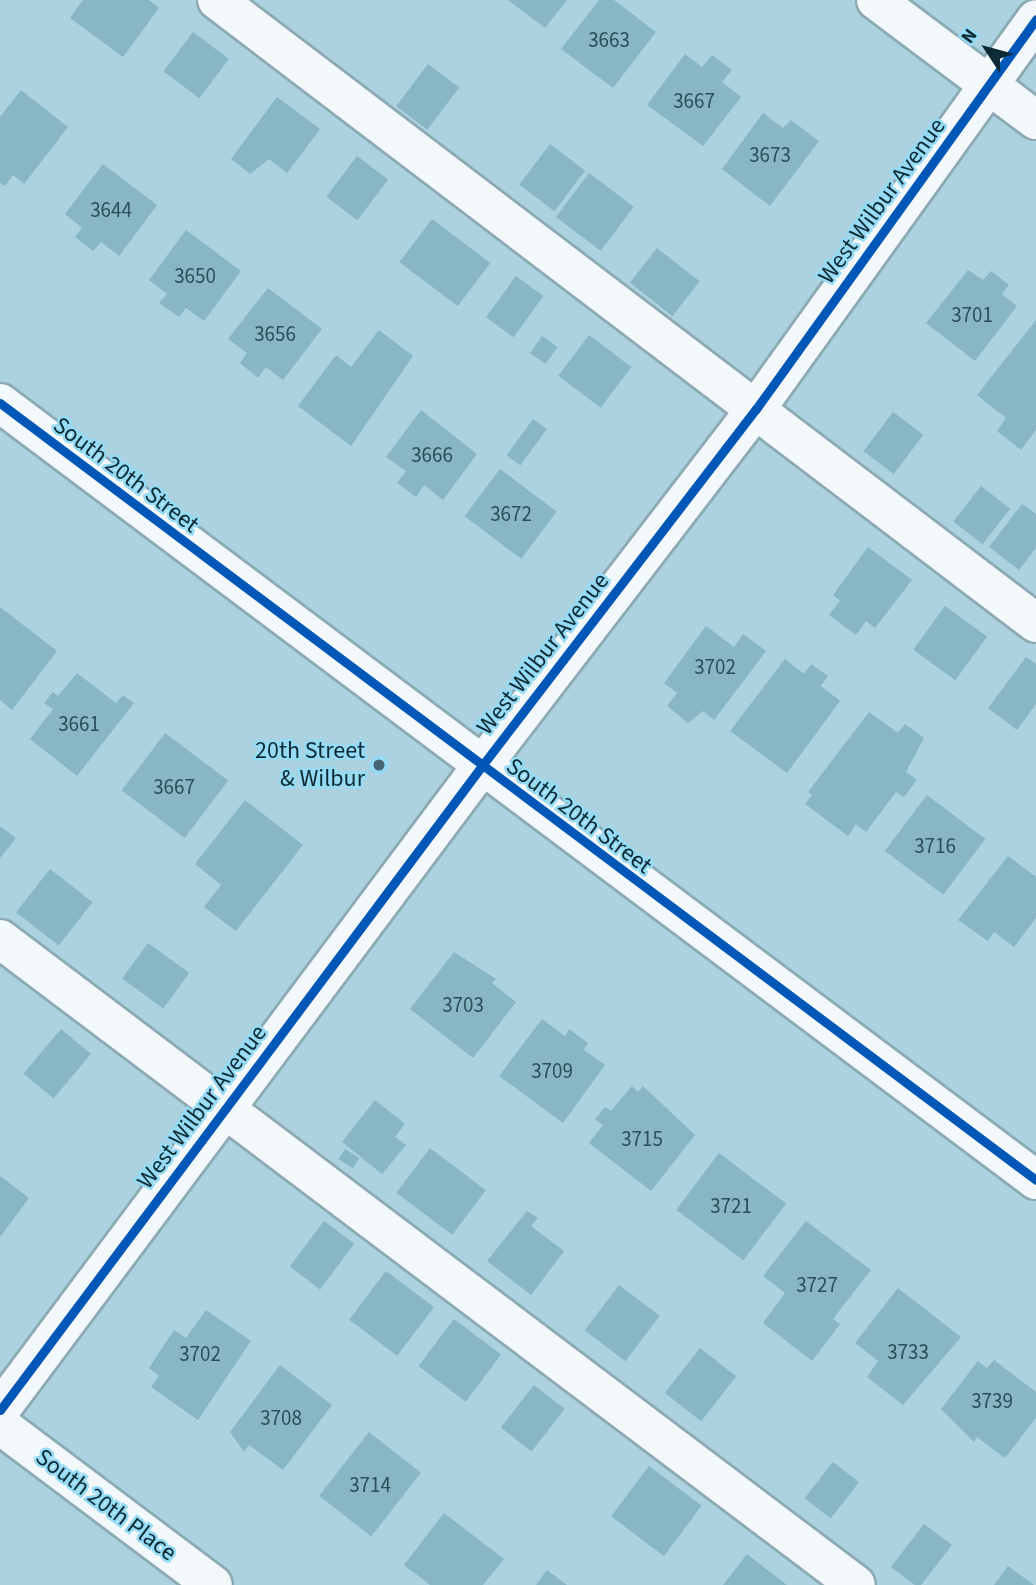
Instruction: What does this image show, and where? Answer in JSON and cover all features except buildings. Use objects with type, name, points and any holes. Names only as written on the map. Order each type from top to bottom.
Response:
[{"type":"street","points":[[217,0],[1036,623]]},
{"type":"street","points":[[876,0],[1036,120]]},
{"type":"street","name":"West Wilbur Avenue","points":[[0,1410],[481,767],[756,409],[1036,19]]},
{"type":"street","name":"South 20th Street","points":[[0,404],[481,767],[1036,1180]]},
{"type":"street","points":[[0,939],[856,1585]]},
{"type":"street","name":"South 20th Place","points":[[0,1425],[213,1585]]},
{"type":"cycle path","points":[[0,1410],[481,767],[756,409],[1036,19]]},
{"type":"cycle path","points":[[0,403],[1036,1180]]},
{"type":"place","name":"20th Street & Wilbur","points":[[379,765]]}]
